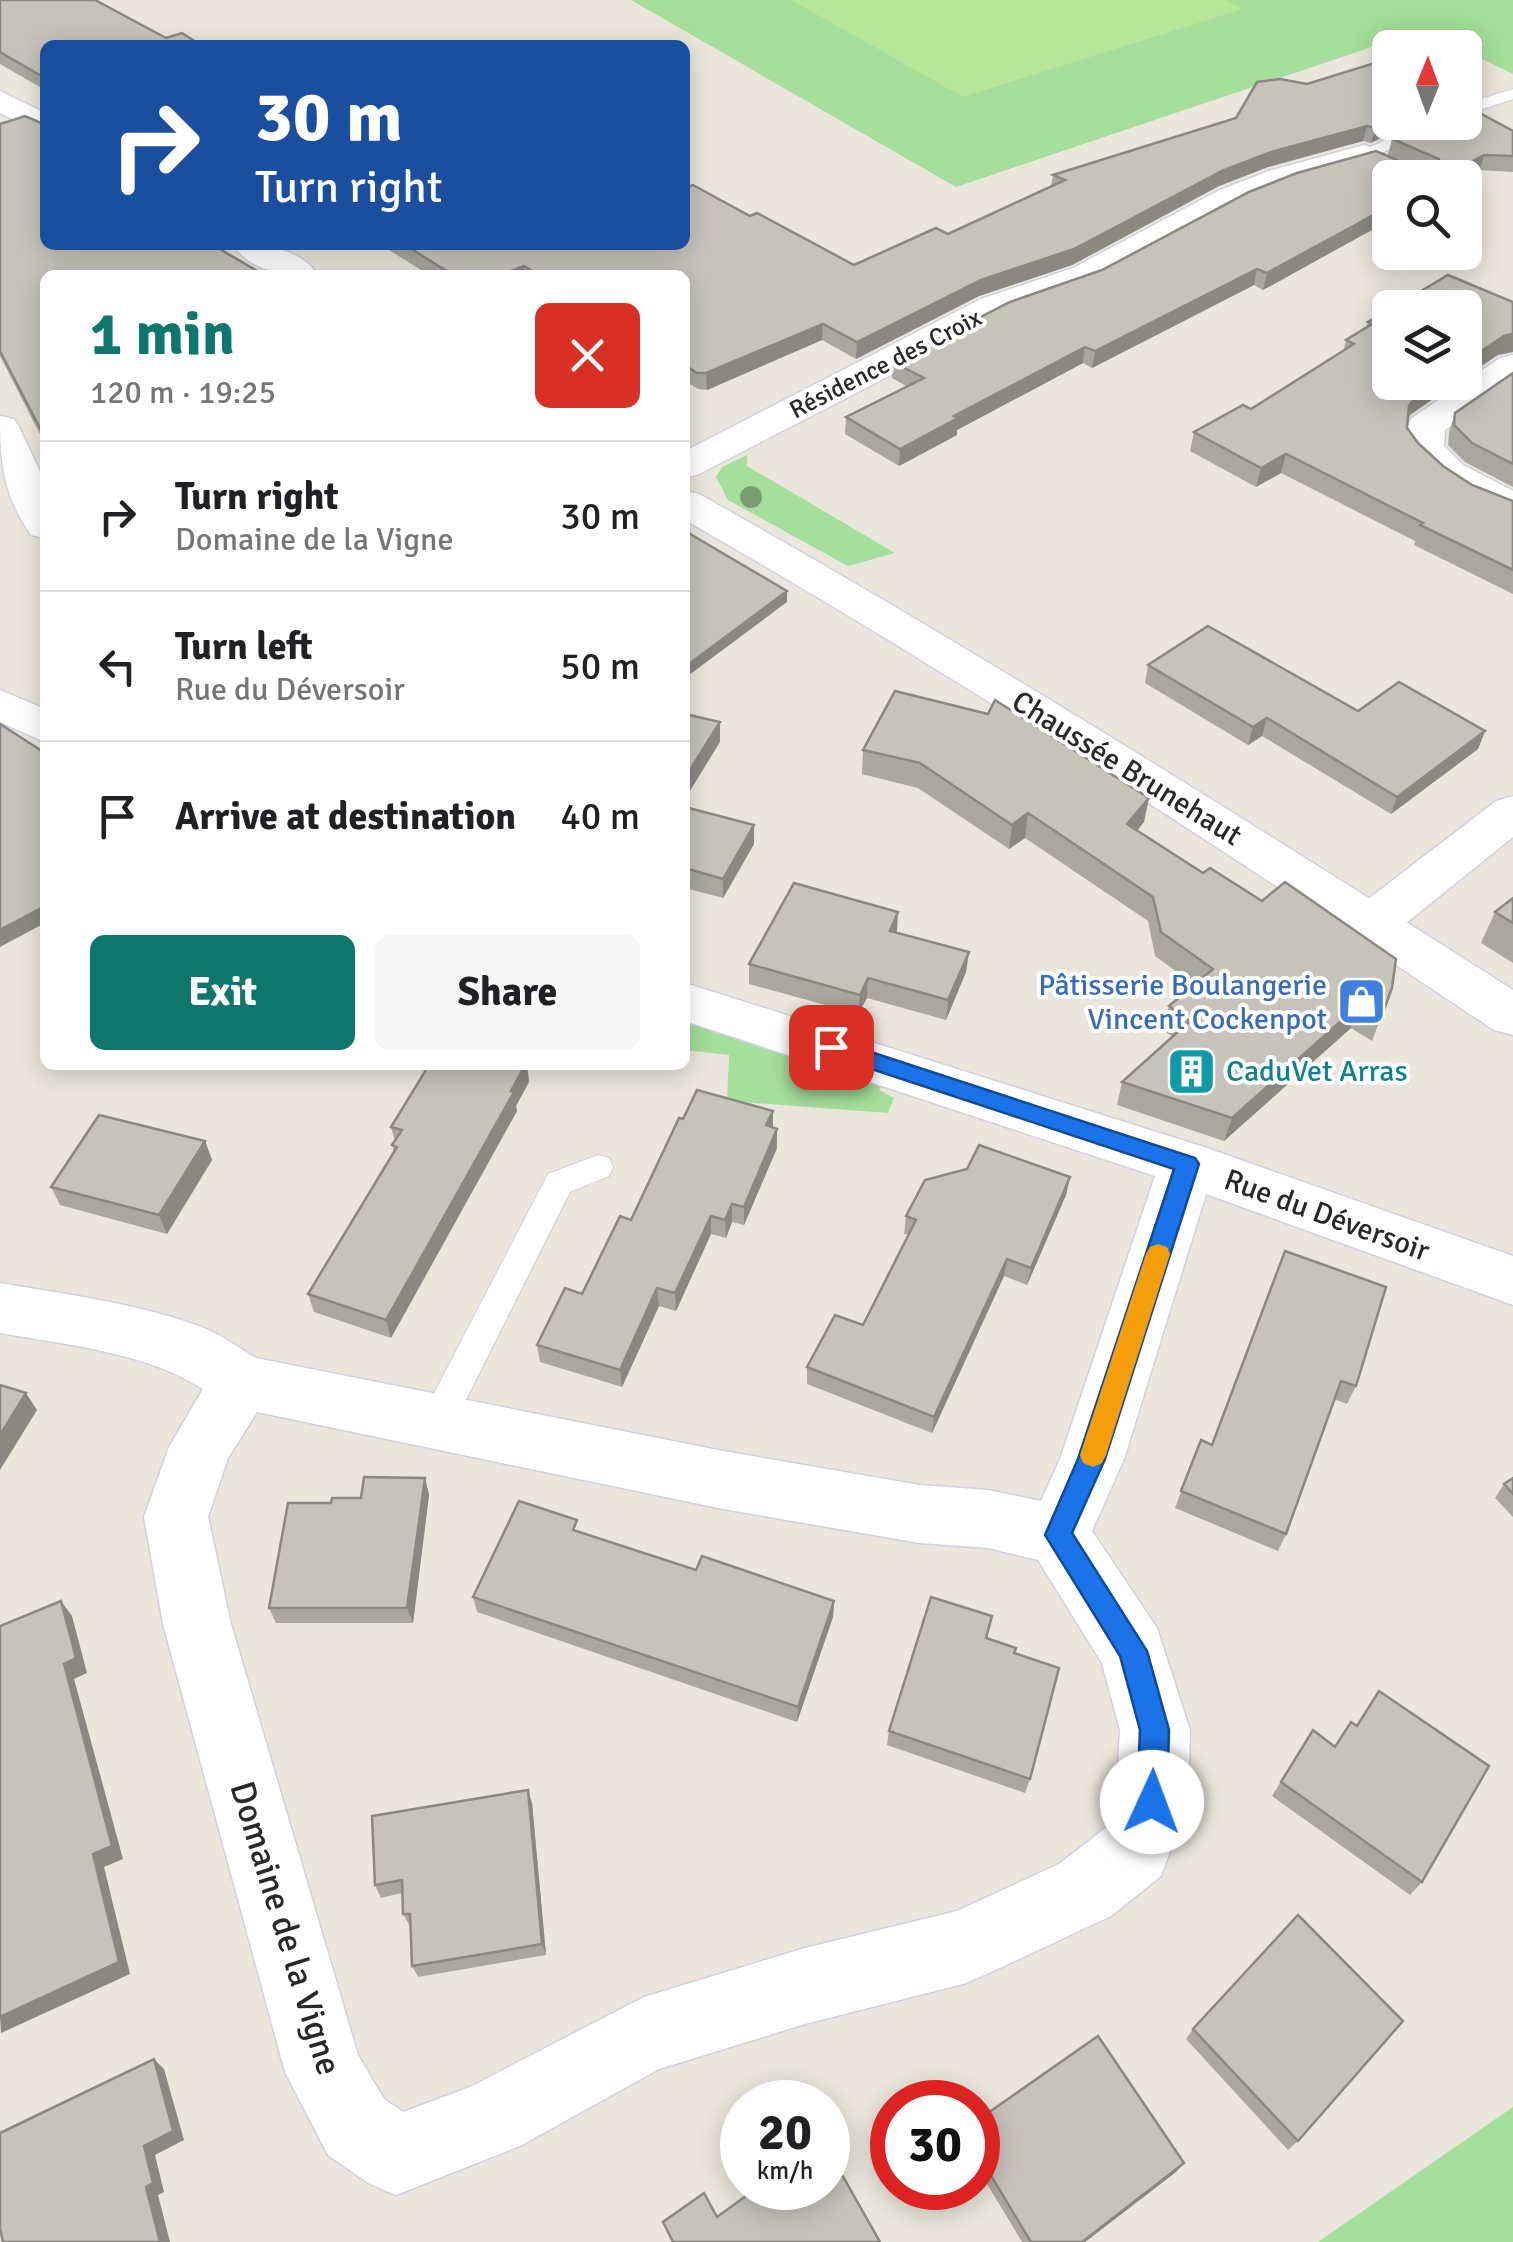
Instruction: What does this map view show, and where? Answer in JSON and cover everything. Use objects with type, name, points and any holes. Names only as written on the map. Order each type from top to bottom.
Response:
[{"type":"street","points":[[0,100],[40,123]]},
{"type":"street","name":"Résidence des Croix","points":[[690,463],[994,308],[1034,300],[1232,197],[1267,182],[1380,159]]},
{"type":"street","points":[[258,250],[292,270]]},
{"type":"street","points":[[1513,366],[1426,426],[1424,448],[1449,474],[1513,506]]},
{"type":"street","points":[[0,427],[40,515]]},
{"type":"street","name":"Chaussée Brunehaut","points":[[690,506],[839,590],[1142,774],[1513,1016]]},
{"type":"street","points":[[0,704],[40,724]]},
{"type":"street","points":[[1372,923],[1513,812]]},
{"type":"street","name":"Rue du Déversoir","points":[[690,1004],[1187,1164],[1513,1281]]},
{"type":"street","points":[[0,1308],[90,1324],[195,1352],[242,1382],[724,1480],[920,1514],[988,1519],[1058,1535],[1092,1459],[1187,1164]]},
{"type":"street","name":"Domaine de la Vigne","points":[[242,1382],[200,1447],[176,1517],[196,1624],[324,2072],[356,2127],[396,2155],[492,2118],[644,2034],[806,1986],[963,1947],[1085,1890],[1135,1850],[1152,1802],[1155,1730],[1133,1651],[1058,1535]]},
{"type":"lane","points":[[1482,104],[1513,94]]},
{"type":"lane","points":[[1380,159],[1409,140]]},
{"type":"lane","points":[[438,1420],[558,1182],[598,1167]]},
{"type":"green space","points":[[631,0],[1513,0],[1513,74],[1482,59],[1482,30],[1372,30],[1372,47],[956,187]]},
{"type":"green space","points":[[791,0],[1225,0],[1243,9],[963,97]]},
{"type":"green space","points":[[747,455],[747,466],[895,553],[848,566],[728,500],[716,477],[722,467]]},
{"type":"green space","points":[[690,1024],[883,1083],[879,1090],[894,1098],[888,1113],[727,1101],[729,1055],[690,1051]]},
{"type":"green space","points":[[1513,2107],[1513,2242],[1318,2242]]},
{"type":"building","points":[[0,0],[95,0],[166,38],[182,33],[193,40],[40,40],[40,75],[0,52]]},
{"type":"building","points":[[1372,64],[1372,127],[1271,152],[1222,171],[1074,249],[981,280],[857,342],[823,324],[706,373],[690,368],[690,270],[531,270],[524,266],[513,270],[445,270],[413,250],[690,250],[693,185],[750,216],[757,213],[854,265],[936,228],[948,234],[1065,180],[1053,175],[1236,118],[1257,82],[1280,79],[1307,84]]},
{"type":"building","points":[[1482,114],[1513,131],[1513,156],[1439,159],[1394,140],[1482,140]]},
{"type":"building","points":[[25,116],[40,123],[40,250],[222,250],[256,270],[40,270],[40,428],[0,351],[0,124]]},
{"type":"building","points":[[1376,151],[1397,160],[1372,160],[1372,216],[1267,273],[1257,269],[1095,351],[1085,347],[900,449],[846,417],[924,378],[893,362],[1010,302],[1102,270],[1249,192],[1297,173]]},
{"type":"building","points":[[1448,275],[1513,302],[1513,334],[1482,351],[1482,290],[1423,290]]},
{"type":"building","points":[[1372,324],[1372,400],[1413,400],[1407,428],[1418,443],[1472,485],[1513,501],[1513,570],[1286,454],[1261,468],[1194,432],[1243,405],[1251,409],[1354,344],[1346,340]]},
{"type":"building","points":[[1513,373],[1513,464],[1472,443],[1454,425],[1455,413],[1474,400],[1482,400],[1482,394]]},
{"type":"building","points":[[690,534],[787,591],[690,663]]},
{"type":"building","points":[[1208,626],[1358,711],[1399,682],[1485,731],[1397,797],[1267,718],[1253,727],[1148,665]]},
{"type":"building","points":[[895,691],[988,714],[995,700],[1149,798],[1127,824],[1203,873],[1210,868],[1262,901],[1285,882],[1396,959],[1392,988],[1381,1018],[1360,1004],[1232,1118],[1122,1082],[1190,1021],[1169,1006],[1213,969],[1161,932],[1153,897],[1028,813],[1012,825],[920,763],[863,750]]},
{"type":"building","points":[[690,715],[720,722],[690,770]]},
{"type":"building","points":[[0,724],[40,750],[40,909],[0,930]]},
{"type":"building","points":[[690,808],[754,825],[723,879],[690,869]]},
{"type":"building","points":[[794,883],[898,912],[890,931],[969,952],[948,1000],[868,978],[860,995],[749,964]]},
{"type":"building","points":[[1513,898],[1513,923],[1495,912]]},
{"type":"building","points":[[426,1070],[522,1070],[511,1091],[514,1092],[386,1320],[308,1294],[397,1147],[392,1145],[402,1130],[391,1127]]},
{"type":"building","points":[[697,1090],[773,1111],[766,1125],[777,1129],[744,1207],[732,1204],[725,1220],[711,1216],[675,1293],[657,1288],[620,1370],[537,1345],[565,1288],[582,1294],[620,1216],[631,1220],[679,1118],[683,1119]]},
{"type":"building","points":[[99,1115],[205,1141],[159,1215],[51,1187]]},
{"type":"building","points":[[979,1145],[1070,1177],[1031,1268],[1007,1259],[934,1417],[807,1367],[835,1315],[863,1325],[916,1220],[906,1216],[925,1180],[967,1169]]},
{"type":"building","points":[[1285,1251],[1386,1287],[1356,1386],[1341,1381],[1286,1534],[1181,1491],[1201,1440],[1212,1445]]},
{"type":"building","points":[[0,1385],[26,1393],[0,1435]]},
{"type":"building","points":[[364,1477],[425,1478],[407,1608],[269,1608],[288,1503],[361,1498]]},
{"type":"building","points":[[1513,1478],[1513,1494],[1504,1484]]},
{"type":"building","points":[[519,1501],[577,1520],[573,1530],[696,1570],[702,1556],[834,1601],[798,1707],[473,1597]]},
{"type":"building","points":[[931,1597],[992,1616],[986,1638],[1016,1648],[1014,1653],[1059,1668],[1030,1779],[889,1731]]},
{"type":"building","points":[[61,1601],[76,1658],[64,1664],[112,1846],[93,1854],[119,1962],[0,2017],[0,1626]]},
{"type":"building","points":[[1379,1691],[1489,1766],[1422,1882],[1281,1782],[1313,1730],[1335,1747],[1351,1722],[1357,1726]]},
{"type":"building","points":[[528,1790],[542,1944],[412,1966],[410,1914],[403,1914],[402,1880],[375,1885],[372,1816]]},
{"type":"building","points":[[1298,1915],[1403,2021],[1298,2141],[1193,2029]]},
{"type":"building","points":[[1098,2036],[1184,2163],[1082,2242],[1031,2242],[1000,2191],[1000,2105]]},
{"type":"building","points":[[154,2059],[173,2131],[144,2146],[153,2183],[146,2187],[160,2242],[3,2242],[0,2133]]},
{"type":"building","points":[[850,2189],[880,2242],[673,2242],[663,2222],[704,2193],[717,2217],[727,2210],[850,2210]]},
{"type":"slow traffic","points":[[1093,1455],[1158,1254]]},
{"type":"place","name":"Pâtisserie Boulangerie Vincent Cockenpot","points":[[1362,1002]]},
{"type":"place","name":"CaduVet Arras","points":[[1191,1071]]},
{"type":"route","points":[[831,1047],[1187,1164],[1092,1459],[1058,1535],[1133,1651],[1155,1730],[1152,1802]]}]
